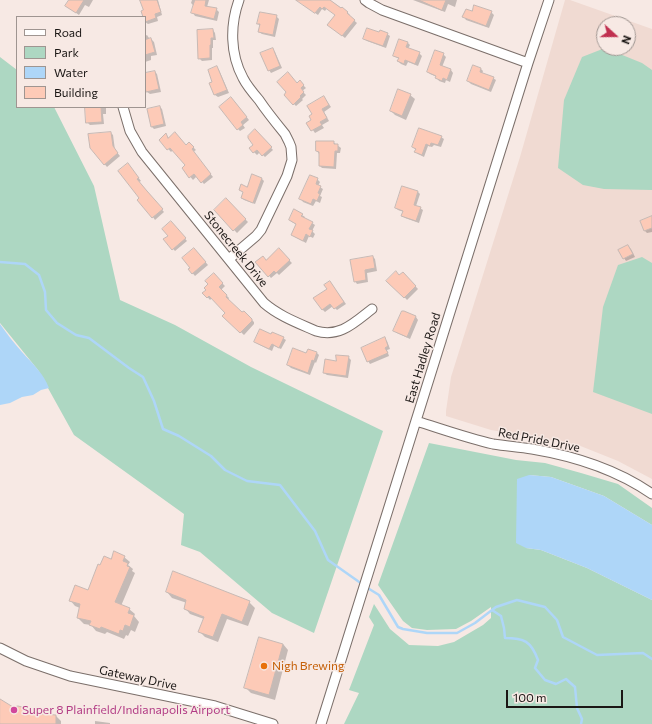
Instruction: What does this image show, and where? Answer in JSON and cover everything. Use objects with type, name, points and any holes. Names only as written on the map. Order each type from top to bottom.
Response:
[{"type":"street","points":[[229,259],[261,230],[287,176],[292,160],[291,147],[285,134],[248,86],[238,68],[232,33],[234,15],[239,0]]},
{"type":"street","points":[[365,0],[382,10],[528,63]]},
{"type":"street","name":"East Hadley Road","points":[[321,724],[528,63],[550,0]]},
{"type":"street","name":"Stonecreek Drive","points":[[123,108],[130,131],[142,152],[264,303],[279,314],[322,333],[329,333],[349,327],[372,308]]},
{"type":"street","name":"Red Pride Drive","points":[[416,421],[493,444],[547,452],[590,463],[639,484],[652,494]]},
{"type":"street","name":"Gateway Drive","points":[[0,648],[26,661],[70,676],[215,706],[273,724]]},
{"type":"shaded area","points":[[565,0],[570,0],[615,16],[596,16],[596,56],[636,56],[636,23],[652,29],[652,479],[618,461],[578,445],[491,430],[446,416],[451,377],[520,157]]},
{"type":"green space","points":[[596,52],[596,56],[625,56],[642,63],[652,70],[652,190],[604,189],[583,185],[558,168],[564,100],[582,57]]},
{"type":"green space","points":[[0,57],[16,69],[16,108],[55,108],[94,186],[120,300],[175,325],[251,367],[383,431],[314,633],[272,613],[200,552],[181,545],[184,514],[74,435],[38,370],[0,323]]},
{"type":"green space","points":[[642,257],[652,263],[652,414],[593,392],[603,307],[618,265]]},
{"type":"green space","points":[[429,443],[516,460],[545,463],[581,473],[618,484],[652,508],[652,525],[604,496],[551,477],[529,475],[526,548],[541,550],[587,568],[652,600],[652,724],[344,724],[359,693],[349,690],[374,625],[369,617],[374,604],[390,629],[409,645],[438,646],[454,642],[483,625],[491,618],[491,607],[471,621],[456,629],[427,630],[412,628],[403,621],[378,585]]},
{"type":"water","points":[[0,324],[16,345],[41,373],[49,388],[41,390],[33,395],[22,397],[10,403],[0,405]]},
{"type":"water","points":[[529,475],[551,477],[604,496],[652,525],[652,600],[587,568],[541,550],[526,548],[516,543],[517,479]]},
{"type":"building","points":[[69,0],[84,0],[76,13],[65,6]]},
{"type":"building","points":[[140,0],[157,0],[161,12],[155,14],[156,18],[146,22],[146,16],[143,16],[141,11],[143,10]]},
{"type":"building","points":[[195,0],[206,0],[205,6],[217,8],[214,19],[191,13]]},
{"type":"building","points":[[296,0],[330,0],[341,8],[342,7],[355,20],[342,36],[327,25],[335,15],[324,7],[322,9],[320,7],[315,13]]},
{"type":"building","points":[[419,0],[446,0],[442,10]]},
{"type":"building","points":[[474,5],[492,11],[486,26],[462,17],[466,9],[472,11]]},
{"type":"building","points":[[260,12],[277,15],[273,35],[258,32],[260,24],[257,24]]},
{"type":"building","points":[[367,28],[388,33],[383,46],[363,39]]},
{"type":"building","points":[[213,29],[214,38],[211,38],[210,58],[198,59],[197,30]]},
{"type":"building","points":[[151,38],[155,52],[146,55],[146,40]]},
{"type":"building","points":[[399,39],[408,42],[406,47],[420,52],[415,64],[405,60],[404,64],[397,61],[399,58],[393,56]]},
{"type":"building","points":[[273,48],[280,66],[268,71],[260,53]]},
{"type":"building","points":[[435,50],[444,53],[440,65],[451,69],[447,80],[443,78],[442,81],[435,78],[436,76],[427,72]]},
{"type":"building","points":[[473,65],[481,68],[480,72],[494,77],[489,90],[467,81]]},
{"type":"building","points":[[217,66],[227,90],[214,95],[209,83],[212,82],[208,70]]},
{"type":"building","points":[[155,71],[159,89],[146,92],[146,73]]},
{"type":"building","points":[[288,72],[297,83],[300,80],[304,85],[301,88],[304,92],[293,105],[284,95],[286,92],[277,82]]},
{"type":"building","points":[[398,89],[411,94],[402,116],[390,111]]},
{"type":"building","points":[[324,96],[329,105],[322,109],[327,118],[320,122],[322,125],[311,131],[306,123],[311,120],[309,116],[312,114],[307,106]]},
{"type":"building","points":[[231,97],[247,117],[241,122],[243,125],[237,130],[219,107]]},
{"type":"building","points":[[160,106],[164,124],[151,127],[147,109]]},
{"type":"building","points":[[85,108],[101,108],[102,122],[86,123]]},
{"type":"building","points":[[419,128],[442,136],[438,145],[431,143],[430,146],[426,144],[422,155],[414,152],[416,149],[412,147]]},
{"type":"building","points":[[255,129],[272,147],[262,156],[257,150],[253,153],[249,148],[253,145],[248,136]]},
{"type":"building","points":[[111,132],[113,146],[118,153],[104,165],[90,148],[88,134]]},
{"type":"building","points":[[175,132],[186,145],[189,142],[194,147],[192,149],[211,174],[201,183],[194,174],[189,178],[182,168],[185,165],[170,148],[167,150],[159,140],[166,133],[168,138]]},
{"type":"building","points":[[316,141],[334,141],[334,144],[338,144],[338,151],[335,151],[334,167],[319,166],[319,152],[316,151]]},
{"type":"building","points":[[128,163],[139,178],[137,179],[163,209],[152,218],[137,200],[139,198],[118,171]]},
{"type":"building","points":[[252,174],[262,178],[253,203],[241,198],[243,192],[239,190],[241,184],[247,187]]},
{"type":"building","points":[[310,175],[318,178],[316,184],[321,186],[317,201],[313,199],[311,204],[299,199]]},
{"type":"building","points":[[402,186],[418,191],[414,205],[421,207],[416,221],[401,216],[403,211],[395,208]]},
{"type":"building","points":[[226,198],[246,219],[233,231],[214,210]]},
{"type":"building","points":[[294,209],[303,214],[301,216],[313,222],[309,229],[313,230],[310,237],[306,234],[303,241],[291,235],[296,224],[289,220]]},
{"type":"building","points":[[652,216],[652,228],[644,231],[640,221]]},
{"type":"building","points":[[171,221],[186,238],[172,250],[163,239],[168,236],[162,229]]},
{"type":"building","points":[[628,245],[633,254],[623,259],[618,250]]},
{"type":"building","points":[[194,248],[206,262],[192,274],[188,269],[190,268],[182,258]]},
{"type":"building","points":[[279,248],[290,260],[276,273],[274,271],[268,277],[255,262],[263,256],[266,260]]},
{"type":"building","points":[[373,256],[375,268],[365,270],[366,280],[354,282],[350,260]]},
{"type":"building","points":[[396,271],[399,275],[403,272],[416,286],[404,298],[386,281]]},
{"type":"building","points":[[214,273],[223,283],[219,287],[227,295],[226,297],[252,319],[252,321],[240,333],[222,316],[225,313],[209,296],[207,298],[202,293],[206,290],[204,288],[208,284],[205,281]]},
{"type":"building","points":[[330,281],[344,302],[334,309],[330,304],[322,310],[313,298],[327,289],[324,285]]},
{"type":"building","points":[[402,311],[416,316],[407,337],[393,331]]},
{"type":"building","points":[[260,329],[271,334],[272,332],[284,337],[279,348],[272,344],[269,349],[254,342]]},
{"type":"building","points":[[385,337],[388,346],[385,348],[388,353],[367,362],[361,348]]},
{"type":"building","points":[[293,348],[306,353],[308,349],[317,352],[314,361],[312,360],[308,373],[287,365]]},
{"type":"building","points":[[336,355],[349,356],[346,376],[323,373],[325,359],[336,361]]},
{"type":"building","points":[[114,551],[125,556],[123,561],[128,563],[127,566],[130,567],[115,602],[130,608],[128,613],[134,615],[130,627],[125,625],[123,631],[120,630],[119,634],[101,627],[100,629],[89,625],[91,621],[77,618],[80,604],[69,601],[75,585],[88,590],[98,564],[100,565],[104,556],[111,559]]},
{"type":"building","points":[[173,571],[250,601],[242,622],[222,614],[213,637],[198,632],[204,617],[184,609],[186,600],[166,592]]},
{"type":"building","name":"Nigh Brewing","points":[[259,637],[283,644],[269,695],[244,688]]},
{"type":"building","name":"Super 8 Plainfield/Indianapolis Airport","points":[[0,699],[13,707],[18,706],[26,708],[29,713],[56,715],[56,724],[0,724]]},
{"type":"waterway","points":[[0,262],[25,264],[39,275],[45,292],[46,310],[57,323],[76,335],[89,338],[143,377],[154,401],[163,429],[179,436],[211,456],[225,470],[247,481],[280,485],[315,531],[328,560],[362,584]]},
{"type":"waterway","points":[[366,587],[379,595],[398,627],[403,629],[427,633],[457,633],[475,623],[496,607],[517,600],[545,607],[557,620],[563,637],[597,655],[643,653],[652,659]]},
{"type":"waterway","points":[[492,610],[501,616],[505,638],[522,640],[533,649],[538,660],[535,668],[545,680],[556,684],[566,679],[575,687],[577,708],[582,719],[581,724]]},
{"type":"place","name":"Nigh Brewing","points":[[264,666]]},
{"type":"place","name":"Super 8 Plainfield/Indianapolis Airport","points":[[14,710]]}]
